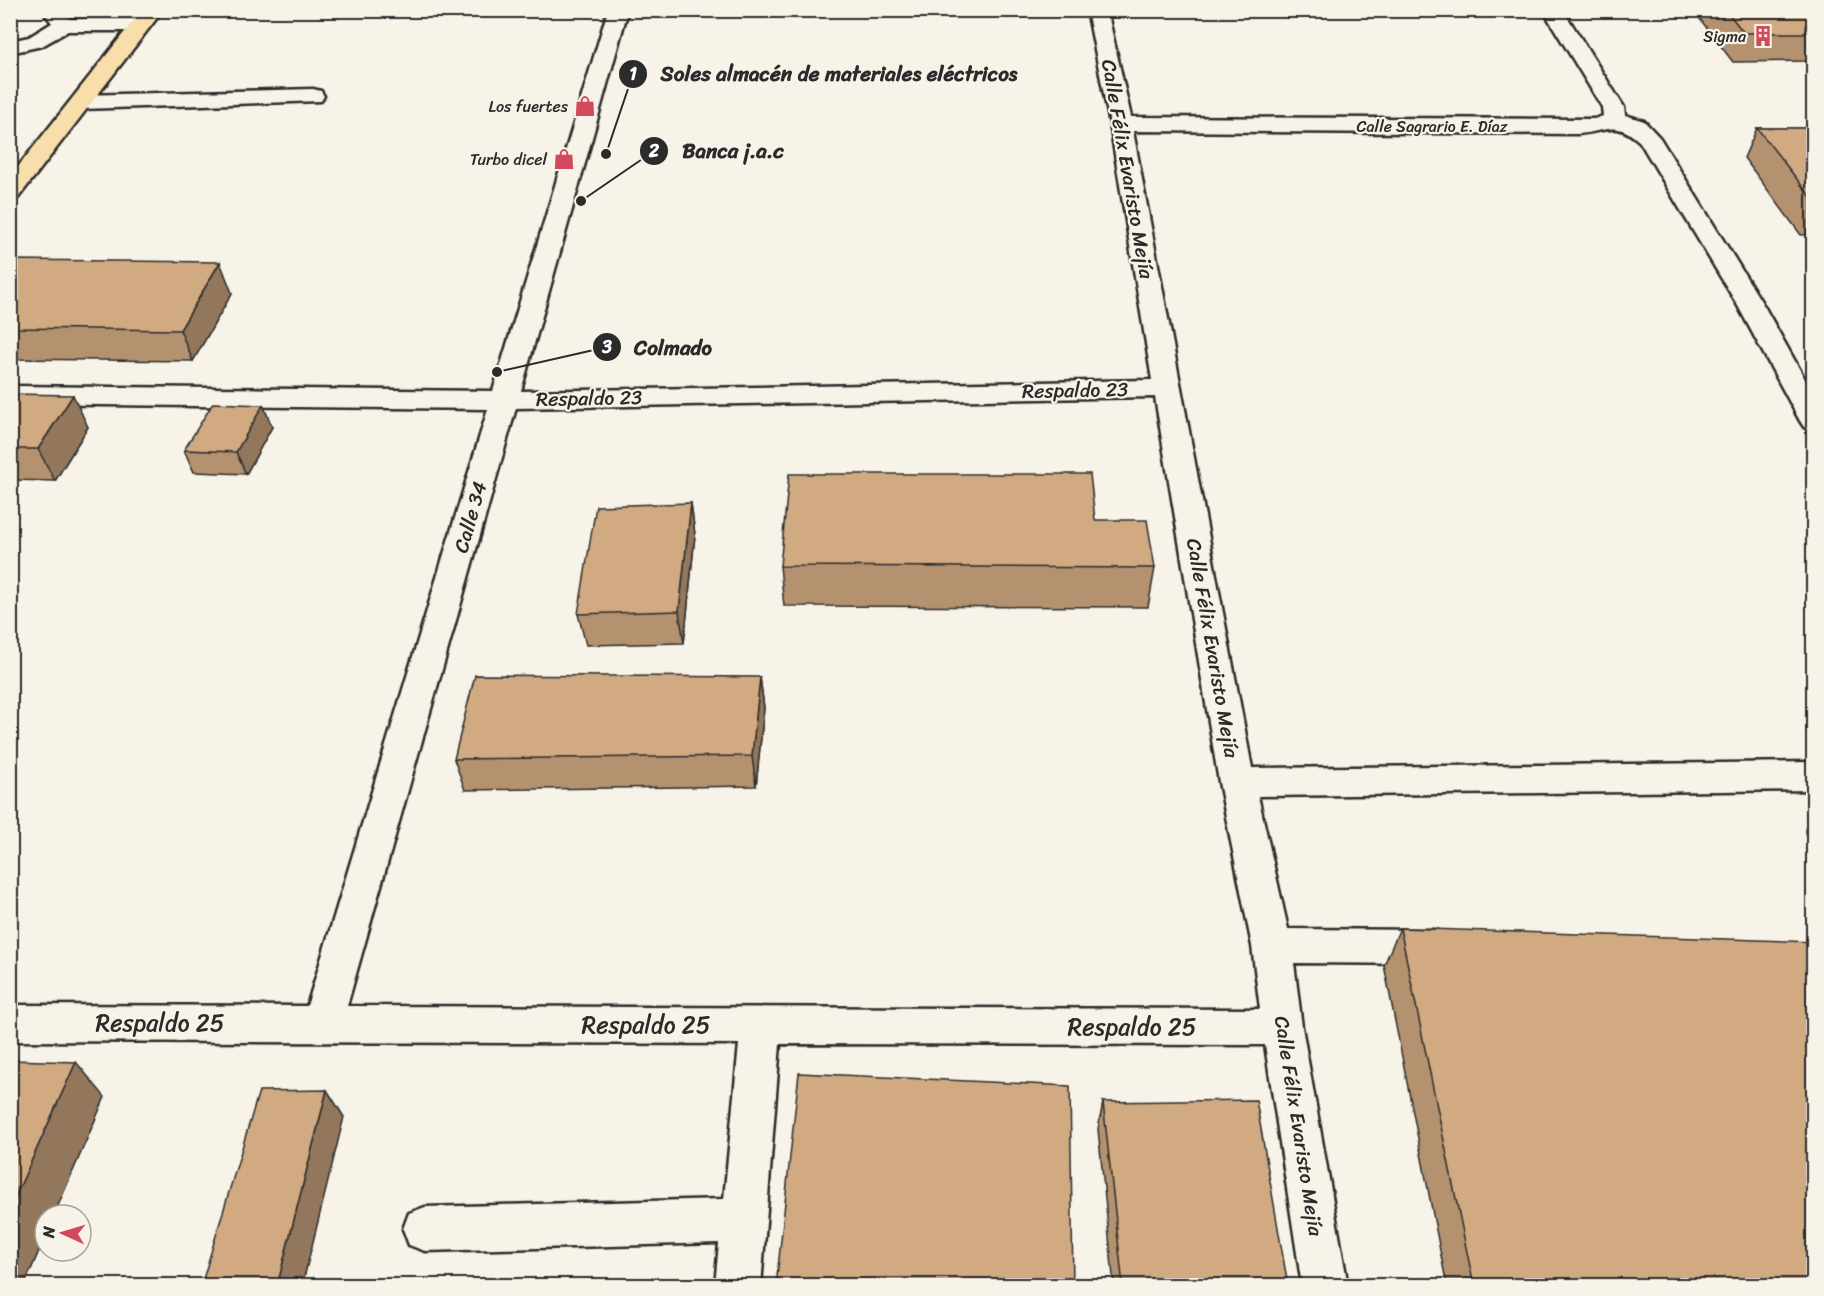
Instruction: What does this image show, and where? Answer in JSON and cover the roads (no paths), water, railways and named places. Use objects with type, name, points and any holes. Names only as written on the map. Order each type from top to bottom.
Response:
[{"type":"main road","points":[[12,190],[147,18]]},
{"type":"street","name":"Calle 34","points":[[322,1024],[618,10]]},
{"type":"street","name":"Calle Félix Evaristo Mejía","points":[[1097,10],[1121,124],[1237,782],[1272,946],[1282,1027],[1325,1286]]},
{"type":"street","points":[[1552,10],[1613,107],[1615,119],[1635,126],[1649,138],[1751,306],[1814,421]]},
{"type":"street","points":[[10,47],[35,42],[58,18],[147,18]]},
{"type":"street","points":[[82,102],[313,96]]},
{"type":"street","name":"Calle Sagrario E. Díaz","points":[[1121,124],[1576,128],[1598,126],[1615,119]]},
{"type":"street","name":"Respaldo 23","points":[[10,395],[504,400],[1167,388]]},
{"type":"street","points":[[1237,782],[1814,776]]},
{"type":"street","points":[[1272,946],[1471,947]]},
{"type":"street","name":"Respaldo 25","points":[[10,1023],[1282,1027]]},
{"type":"street","points":[[738,1286],[761,1025]]},
{"type":"street","points":[[425,1229],[744,1220]]},
{"type":"place","name":"Sigma","points":[[1763,36]]},
{"type":"place","name":"Los fuertes","points":[[585,106]]},
{"type":"place","name":"Soles almacén de materiales eléctricos","points":[[606,154]]},
{"type":"place","name":"Turbo dicel","points":[[564,159]]},
{"type":"place","name":"Banca j.a.c","points":[[581,201]]},
{"type":"place","name":"Colmado","points":[[497,372]]}]
